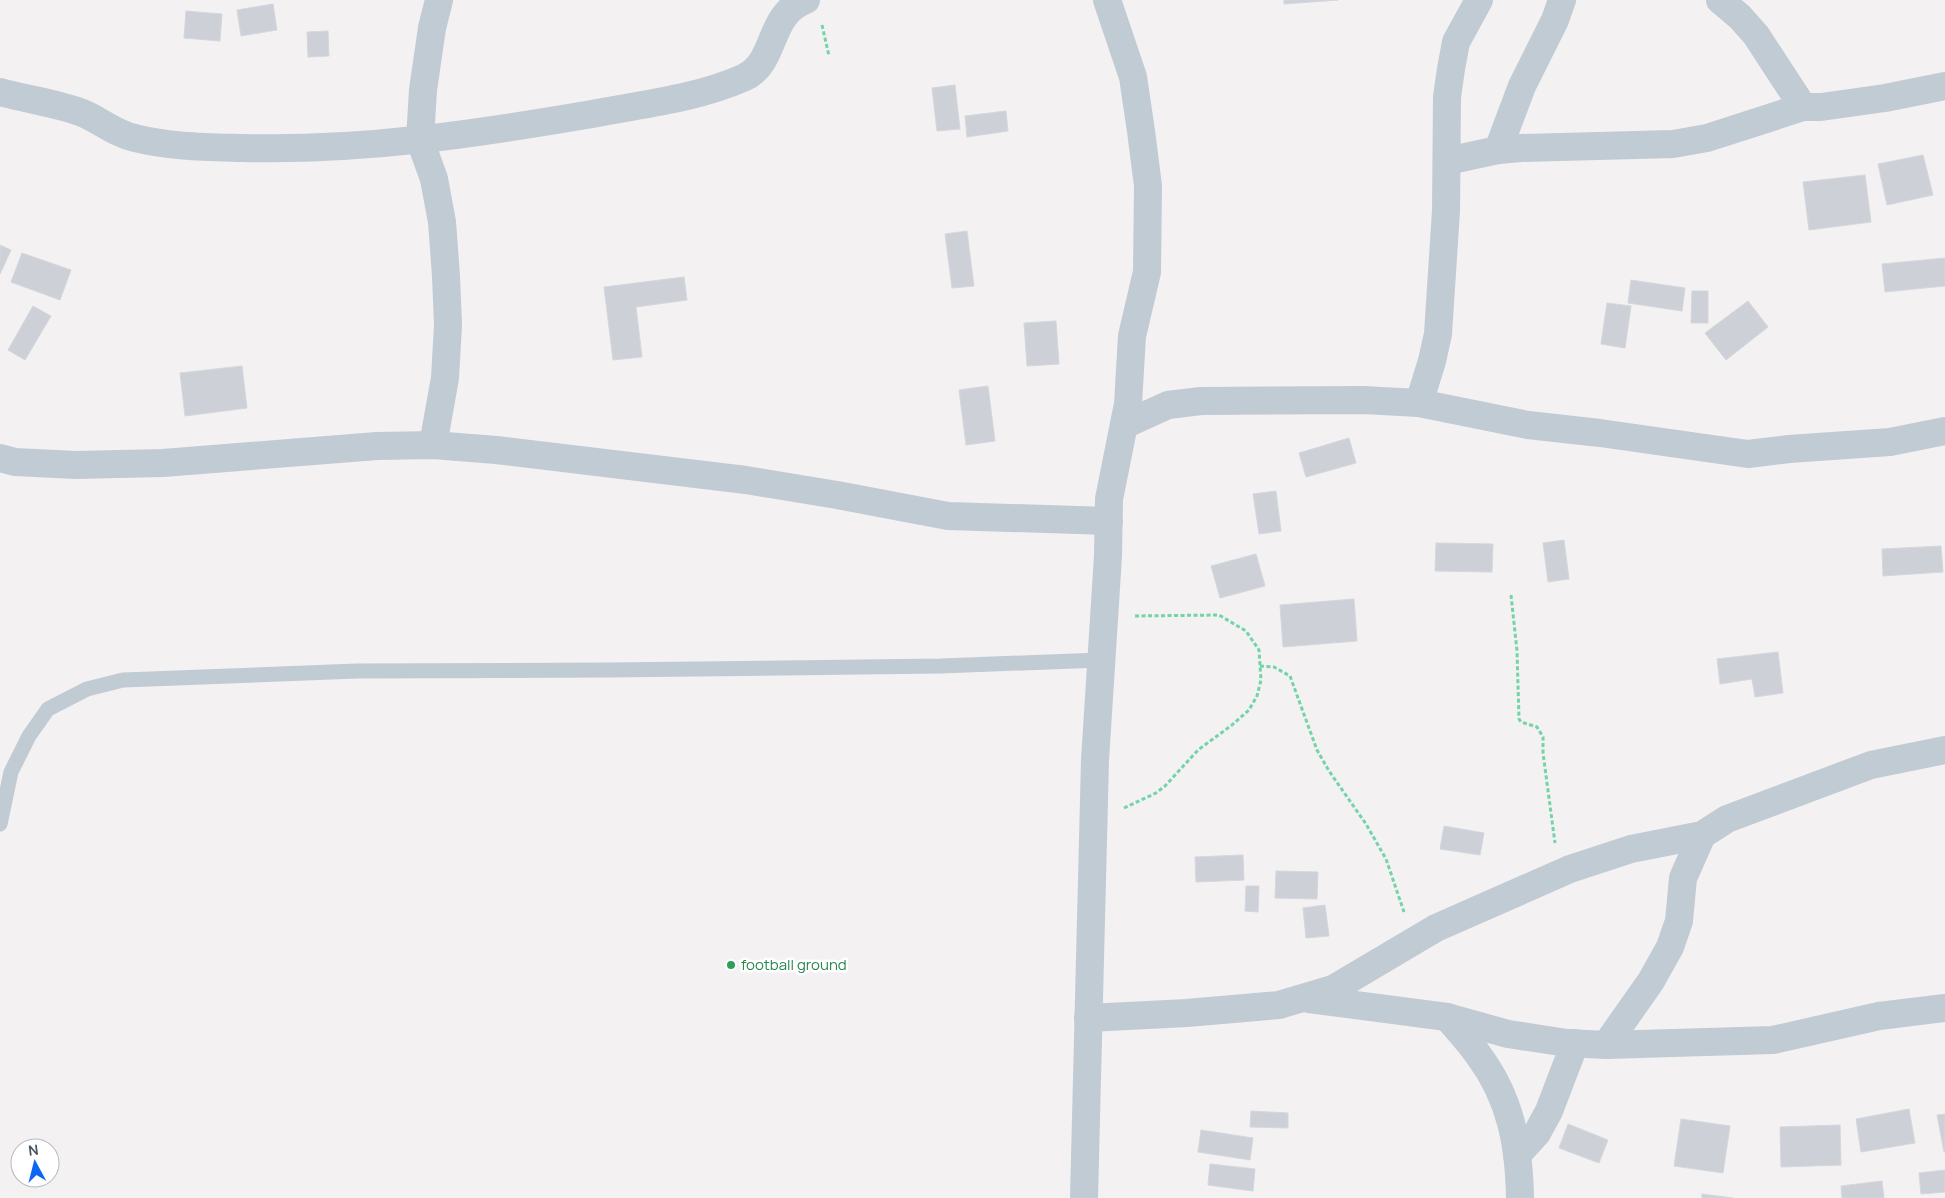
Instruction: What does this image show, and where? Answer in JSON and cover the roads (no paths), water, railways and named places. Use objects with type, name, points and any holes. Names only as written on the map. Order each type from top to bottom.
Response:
[{"type":"street","points":[[433,445],[445,378],[448,325],[446,276],[442,222],[434,179],[420,140],[423,90],[432,28],[439,0]]},
{"type":"street","points":[[0,92],[80,112],[133,138],[186,146],[260,148],[345,147],[420,140],[510,129],[670,101],[718,88],[746,77],[760,66],[774,30],[785,14],[800,2],[806,0]]},
{"type":"street","points":[[1084,1198],[1093,841],[1109,499],[1128,404],[1132,336],[1147,272],[1148,186],[1133,77],[1107,0]]},
{"type":"street","points":[[1419,402],[1438,334],[1446,211],[1448,97],[1456,42],[1479,0]]},
{"type":"street","points":[[1498,150],[1522,86],[1555,20],[1562,0]]},
{"type":"street","points":[[1720,0],[1740,17],[1756,35],[1803,107]]},
{"type":"street","points":[[1447,161],[1498,150],[1673,144],[1707,138],[1803,107],[1885,98],[1945,86]]},
{"type":"street","points":[[1124,425],[1168,405],[1201,401],[1296,399],[1419,402],[1528,425],[1748,454],[1789,449],[1890,442],[1945,430]]},
{"type":"street","points":[[0,458],[15,462],[76,465],[163,463],[376,446],[433,445],[496,450],[746,480],[948,516],[1109,521]]},
{"type":"street","points":[[1088,1018],[1242,1009],[1279,1004],[1333,989],[1436,928],[1570,869],[1630,849],[1702,835],[1727,819],[1871,765],[1945,750]]},
{"type":"street","points":[[1606,1046],[1651,981],[1670,947],[1679,921],[1684,878],[1702,835]]},
{"type":"street","points":[[1302,998],[1447,1017],[1508,1034],[1606,1046],[1773,1040],[1879,1016],[1945,1008]]},
{"type":"street","points":[[1447,1017],[1480,1056],[1500,1093],[1514,1130],[1518,1155],[1520,1198]]},
{"type":"street","points":[[1518,1155],[1537,1133],[1549,1111],[1575,1043]]},
{"type":"lane","points":[[0,824],[11,772],[29,736],[48,708],[88,689],[123,680],[357,671],[863,667],[1101,660]]},
{"type":"place","name":"football ground","points":[[731,965]]}]
